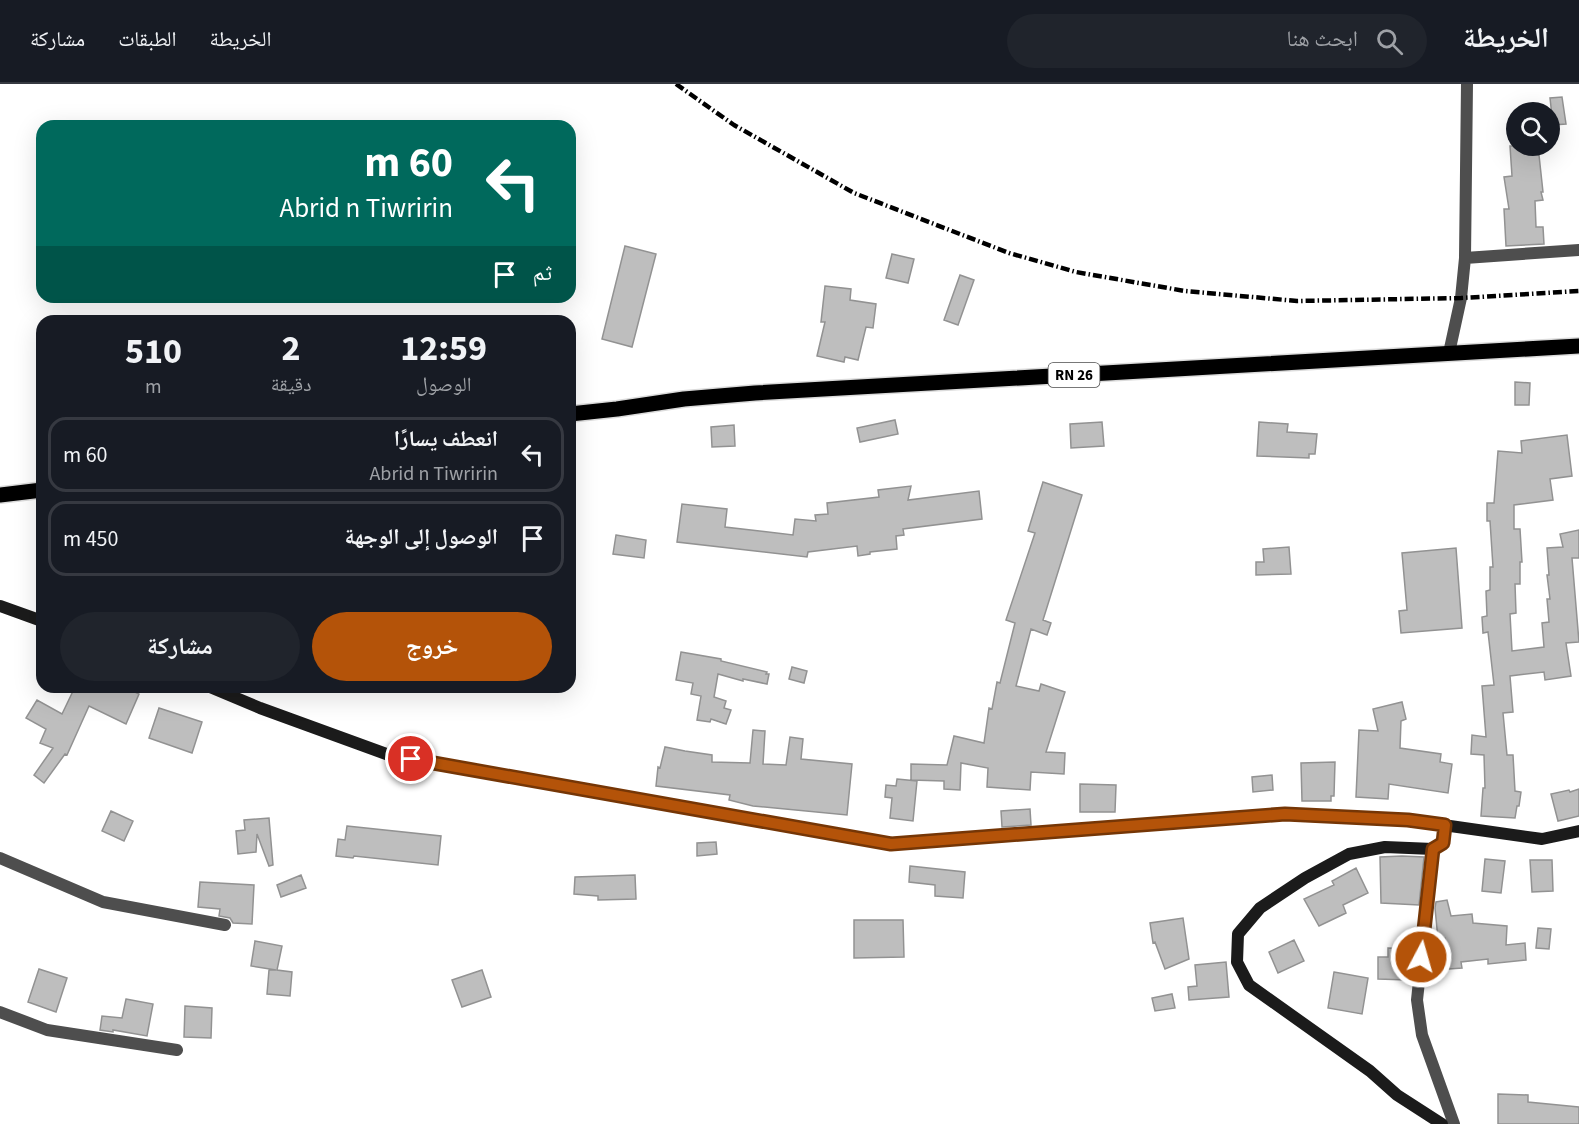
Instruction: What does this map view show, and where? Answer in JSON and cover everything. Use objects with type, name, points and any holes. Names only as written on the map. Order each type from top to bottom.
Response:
[{"type":"main road","name":"RN 26","points":[[576,413],[684,399],[755,393],[1579,346]]},
{"type":"main road","points":[[0,495],[36,491]]},
{"type":"street","points":[[1449,353],[1461,298],[1465,258],[1467,84]]},
{"type":"street","points":[[1465,258],[1579,250]]},
{"type":"street","points":[[0,606],[36,619]]},
{"type":"street","points":[[224,693],[389,755],[891,844],[1285,814],[1408,820],[1542,839],[1579,831]]},
{"type":"street","points":[[1442,1124],[1397,1095],[1370,1071],[1249,985],[1237,962],[1238,934],[1260,908],[1305,878],[1349,854],[1385,847],[1433,849],[1443,843],[1445,825]]},
{"type":"street","points":[[1433,849],[1417,1000],[1422,1035],[1454,1124]]},
{"type":"street","points":[[0,858],[103,902],[225,925]]},
{"type":"street","points":[[0,1012],[47,1030],[177,1050]]},
{"type":"building","points":[[1562,97],[1566,124],[1560,124],[1560,102],[1550,102],[1550,98]]},
{"type":"building","points":[[1511,156],[1539,156],[1543,200],[1535,201],[1536,227],[1543,227],[1544,244],[1506,246],[1504,209],[1509,209],[1504,177],[1512,176]]},
{"type":"building","points":[[625,246],[656,254],[632,347],[602,339]]},
{"type":"building","points":[[892,254],[914,259],[908,283],[886,278]]},
{"type":"building","points":[[960,275],[974,280],[958,325],[944,320]]},
{"type":"building","points":[[825,286],[851,289],[850,300],[876,304],[873,328],[866,327],[858,360],[845,357],[844,362],[817,356],[825,322],[821,322]]},
{"type":"building","points":[[1515,382],[1530,383],[1529,405],[1515,405]]},
{"type":"building","points":[[895,420],[898,434],[860,442],[857,428]]},
{"type":"building","points":[[1102,422],[1104,446],[1071,448],[1070,424]]},
{"type":"building","points":[[1259,422],[1288,424],[1287,432],[1317,434],[1315,454],[1309,454],[1309,458],[1257,456]]},
{"type":"building","points":[[734,425],[735,446],[712,447],[711,427]]},
{"type":"building","points":[[1567,435],[1572,476],[1550,479],[1553,500],[1514,505],[1514,529],[1520,529],[1522,562],[1520,562],[1520,584],[1515,584],[1516,613],[1510,614],[1512,651],[1544,647],[1542,623],[1549,622],[1547,599],[1550,599],[1547,548],[1563,547],[1560,534],[1579,530],[1579,558],[1572,558],[1579,642],[1566,643],[1571,676],[1545,680],[1544,672],[1510,676],[1513,712],[1503,713],[1507,755],[1513,755],[1515,791],[1521,792],[1519,806],[1517,806],[1515,818],[1481,816],[1483,788],[1485,788],[1484,755],[1471,754],[1472,735],[1486,737],[1482,686],[1494,685],[1488,632],[1483,633],[1482,617],[1487,616],[1486,591],[1490,590],[1490,567],[1493,567],[1487,503],[1494,503],[1498,451],[1522,453],[1521,441]]},
{"type":"building","points":[[1043,482],[1082,495],[1043,620],[1051,623],[1047,635],[1031,629],[1016,686],[1039,691],[1041,684],[1065,692],[1046,752],[1065,753],[1064,774],[1031,772],[1030,790],[987,787],[988,768],[961,763],[960,790],[944,789],[944,781],[911,780],[911,764],[947,765],[954,736],[984,743],[989,708],[992,709],[997,682],[1000,683],[1015,623],[1006,620],[1035,533],[1028,531]]},
{"type":"building","points":[[911,486],[908,500],[979,491],[982,519],[903,529],[904,535],[896,536],[897,549],[870,552],[870,554],[858,556],[857,546],[808,552],[807,557],[677,542],[682,504],[727,509],[725,527],[793,535],[795,519],[816,521],[815,515],[828,514],[827,503],[879,497],[878,490]]},
{"type":"building","points":[[616,535],[646,540],[644,558],[613,554]]},
{"type":"building","points":[[1289,547],[1291,574],[1256,575],[1256,562],[1264,562],[1263,549]]},
{"type":"building","points":[[1456,548],[1462,628],[1401,633],[1399,611],[1407,610],[1402,553]]},
{"type":"building","points":[[681,652],[721,659],[721,661],[767,672],[766,674],[769,674],[767,684],[743,679],[743,681],[718,674],[714,697],[726,701],[724,708],[731,710],[726,724],[711,719],[710,722],[697,720],[701,696],[691,694],[693,683],[676,680]]},
{"type":"building","points":[[792,667],[807,671],[804,683],[789,679]]},
{"type":"building","points":[[72,693],[139,694],[126,724],[89,706],[67,755],[65,754],[44,783],[34,775],[53,748],[40,743],[46,729],[26,718],[37,700],[62,714]]},
{"type":"building","points":[[1402,702],[1406,719],[1401,721],[1400,748],[1441,754],[1440,762],[1452,764],[1448,793],[1389,784],[1388,799],[1356,797],[1359,730],[1378,731],[1373,709]]},
{"type":"building","points":[[159,708],[202,722],[192,753],[149,738]]},
{"type":"building","points":[[753,730],[765,731],[763,764],[786,765],[790,737],[803,739],[801,759],[852,764],[847,815],[753,806],[729,800],[730,795],[656,786],[658,767],[660,768],[665,747],[712,755],[712,762],[750,763]]},
{"type":"building","points":[[1335,762],[1334,796],[1331,796],[1331,801],[1302,801],[1301,763]]},
{"type":"building","points":[[1272,775],[1273,790],[1253,792],[1252,777]]},
{"type":"building","points":[[897,779],[917,781],[913,821],[890,818],[892,798],[885,797],[886,785],[896,786]]},
{"type":"building","points":[[1080,784],[1116,785],[1115,812],[1080,812]]},
{"type":"building","points":[[1579,789],[1579,816],[1558,821],[1551,794]]},
{"type":"building","points":[[1030,809],[1031,825],[1002,827],[1001,811]]},
{"type":"building","points":[[111,811],[133,821],[124,841],[102,831]]},
{"type":"building","points":[[269,818],[273,865],[269,866],[257,834],[256,852],[238,854],[236,831],[245,830],[244,820]]},
{"type":"building","points":[[347,826],[441,836],[438,865],[336,856],[338,839],[345,840]]},
{"type":"building","points":[[716,842],[717,854],[697,856],[697,843]]},
{"type":"building","points":[[1380,857],[1424,857],[1419,905],[1381,903]]},
{"type":"building","points":[[1485,859],[1505,861],[1501,893],[1482,891]]},
{"type":"building","points":[[1530,860],[1552,860],[1553,891],[1532,892]]},
{"type":"building","points":[[910,866],[965,872],[963,898],[935,896],[935,885],[909,882]]},
{"type":"building","points":[[1356,868],[1368,893],[1343,905],[1346,913],[1319,926],[1304,899],[1334,885],[1332,881]]},
{"type":"building","points":[[301,875],[306,888],[281,897],[277,885]]},
{"type":"building","points":[[635,875],[636,899],[598,900],[598,896],[574,894],[575,877]]},
{"type":"building","points":[[200,882],[254,885],[252,924],[233,923],[230,918],[219,916],[220,909],[198,907]]},
{"type":"building","points":[[1447,900],[1451,916],[1472,914],[1473,923],[1507,926],[1506,945],[1525,943],[1526,960],[1488,964],[1488,959],[1461,962],[1462,968],[1449,969],[1445,938],[1438,939],[1435,908],[1436,902]]},
{"type":"building","points":[[1183,918],[1189,959],[1165,969],[1155,942],[1153,943],[1150,923]]},
{"type":"building","points":[[854,920],[903,920],[904,957],[854,958]]},
{"type":"building","points":[[1538,928],[1551,929],[1549,949],[1536,948]]},
{"type":"building","points":[[1294,940],[1304,961],[1278,973],[1269,952]]},
{"type":"building","points":[[255,941],[282,946],[277,970],[292,972],[290,996],[267,994],[269,970],[276,970],[251,966]]},
{"type":"building","points":[[1388,948],[1408,949],[1407,980],[1378,979],[1378,957],[1388,957]]},
{"type":"building","points":[[1226,962],[1229,997],[1189,1000],[1188,987],[1197,986],[1195,965]]},
{"type":"building","points":[[39,969],[67,978],[56,1012],[28,1002]]},
{"type":"building","points":[[482,970],[491,997],[462,1007],[452,980]]},
{"type":"building","points":[[1334,972],[1368,978],[1362,1014],[1328,1008]]},
{"type":"building","points":[[1172,994],[1175,1008],[1155,1011],[1152,998]]},
{"type":"building","points":[[126,999],[153,1004],[147,1036],[100,1030],[102,1016],[122,1018]]},
{"type":"building","points":[[185,1006],[212,1008],[211,1038],[184,1037]]},
{"type":"building","points":[[1498,1094],[1528,1095],[1528,1102],[1579,1107],[1579,1124],[1498,1124]]},
{"type":"railway","points":[[676,84],[734,125],[854,193],[1009,253],[1076,272],[1185,291],[1297,301],[1461,298],[1579,291]]},
{"type":"route","points":[[411,759],[891,844],[1285,814],[1408,820],[1445,825],[1443,843],[1433,849],[1421,957]]}]
